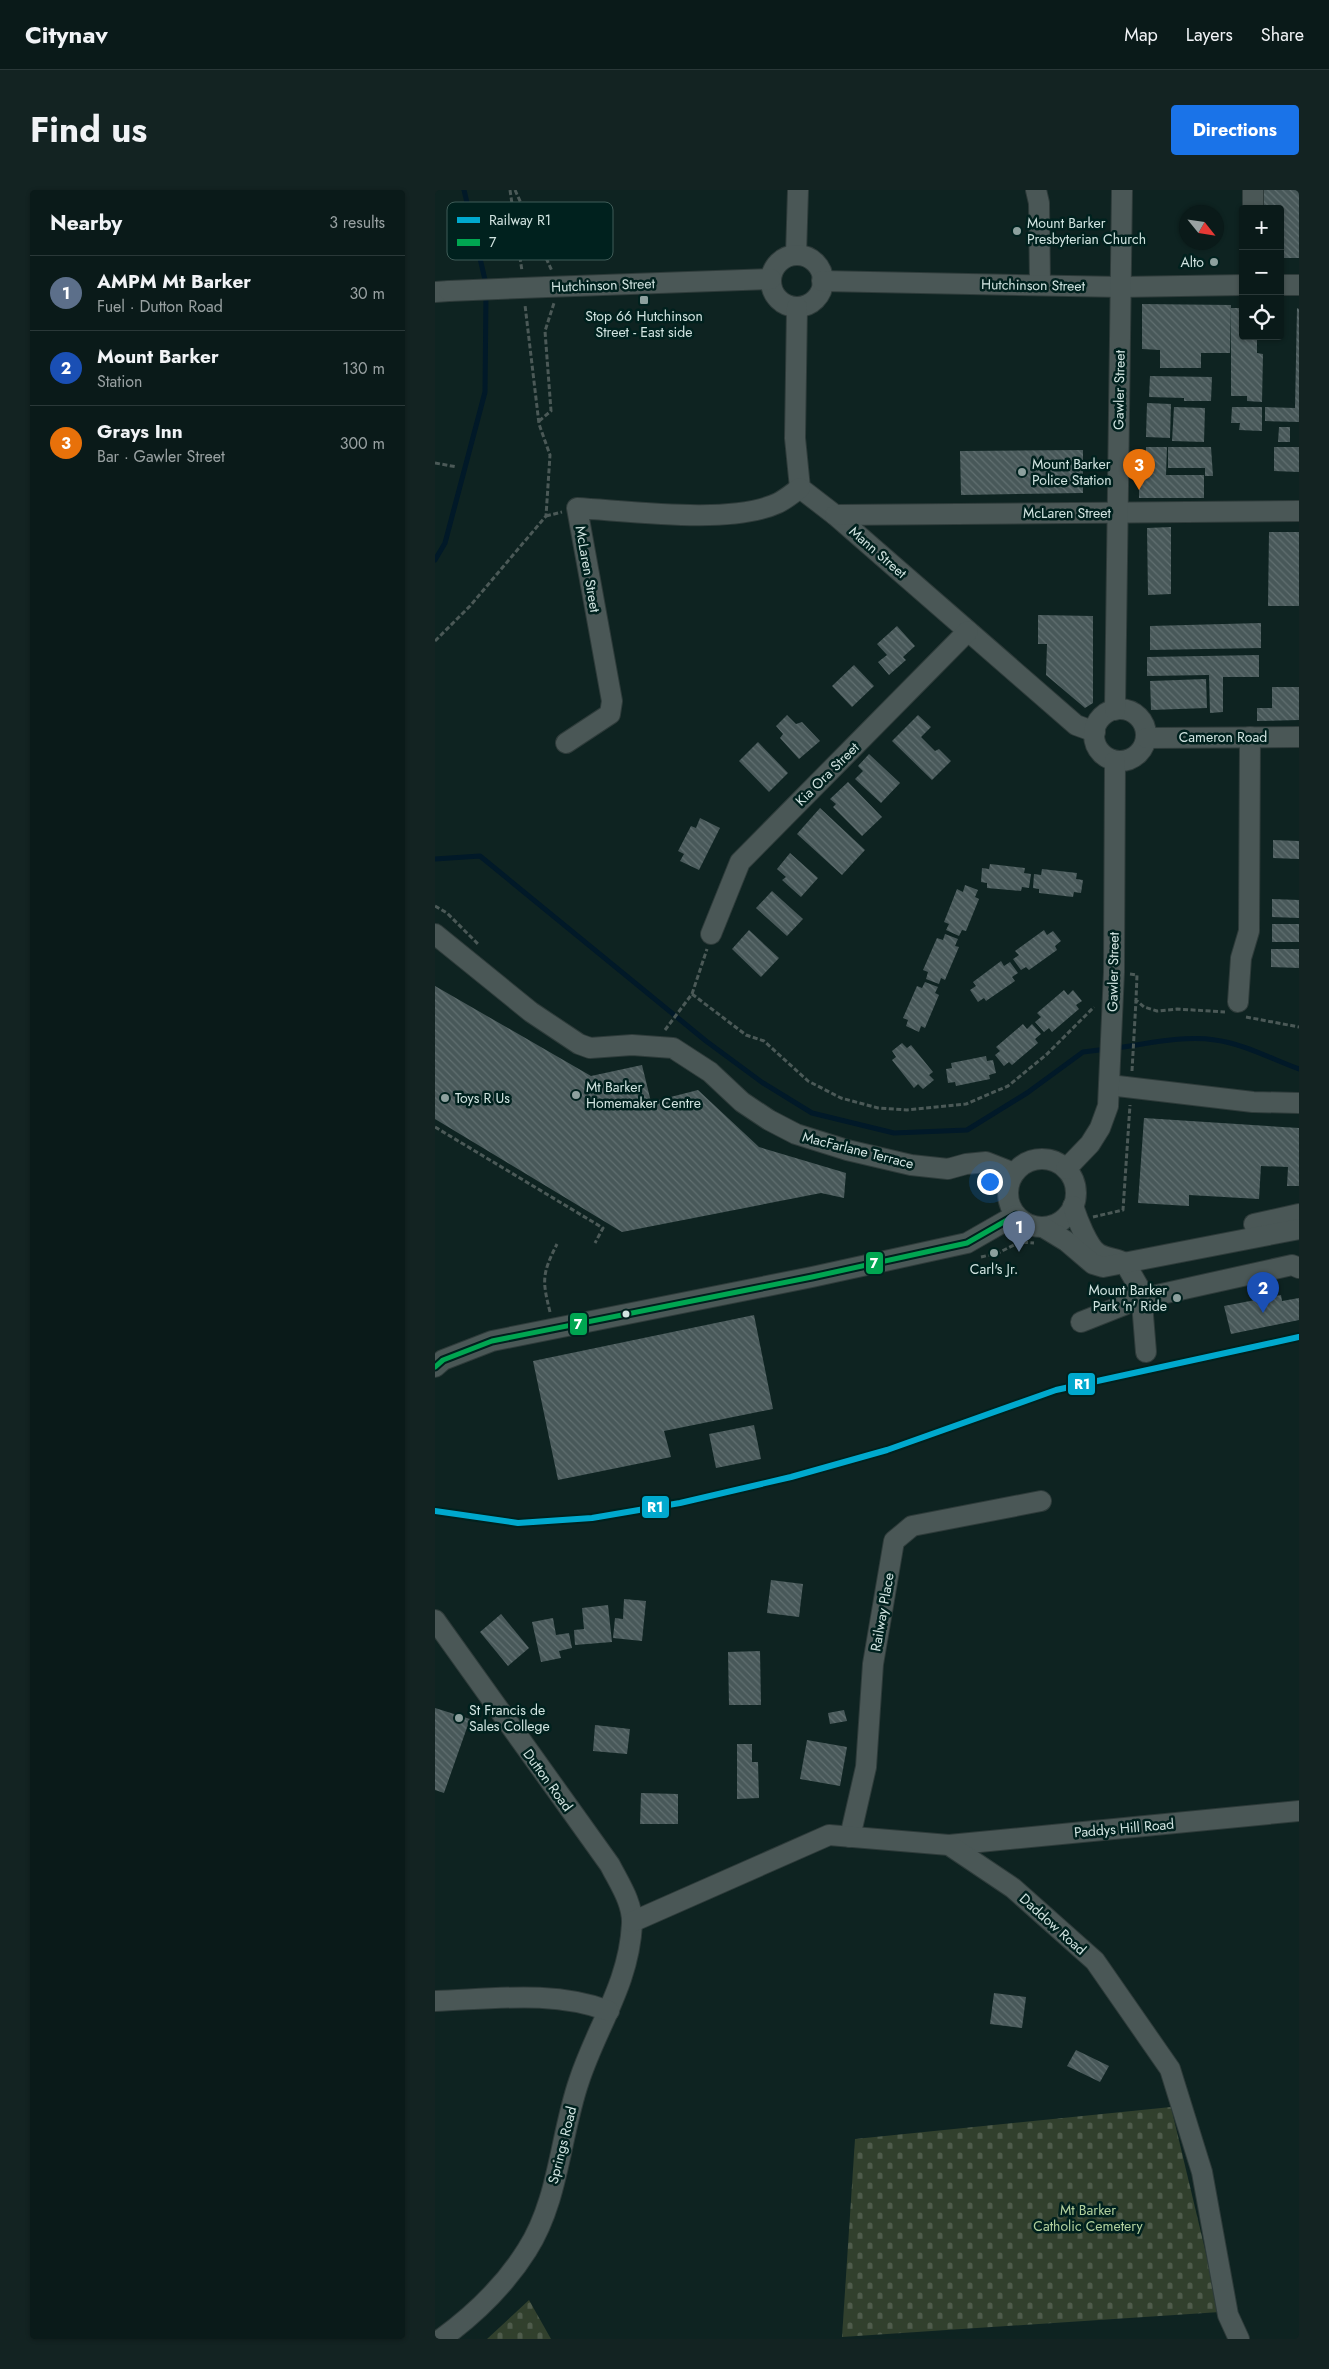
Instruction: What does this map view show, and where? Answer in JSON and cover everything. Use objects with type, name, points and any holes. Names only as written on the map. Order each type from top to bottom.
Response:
[{"type":"street","points":[[796,256],[798,190]]},
{"type":"street","points":[[1037,190],[1039,203],[1040,285]]},
{"type":"street","name":"Gawler Street","points":[[1115,710],[1122,190]]},
{"type":"street","points":[[1253,190],[1253,205]]},
{"type":"street","points":[[796,256],[810,259],[817,265],[822,281],[821,289],[812,302],[797,307],[781,302],[771,288],[771,279],[777,264],[785,258],[796,256]]},
{"type":"street","name":"Hutchinson Street","points":[[442,291],[771,279]]},
{"type":"street","name":"Hutchinson Street","points":[[822,281],[1121,287],[1239,285]]},
{"type":"street","points":[[797,307],[795,438],[800,488]]},
{"type":"street","name":"McLaren Street","points":[[566,743],[611,714],[612,701],[577,508],[710,516],[751,510],[778,503],[800,488]]},
{"type":"street","name":"Mann Street","points":[[800,488],[835,514],[1076,725],[1095,732]]},
{"type":"street","name":"McLaren Street","points":[[835,514],[1299,511]]},
{"type":"street","name":"Kia Ora Street","points":[[711,934],[740,862],[968,631]]},
{"type":"street","points":[[1115,710],[1127,710],[1136,714],[1142,720],[1146,738],[1144,746],[1138,754],[1131,759],[1115,761],[1096,746],[1095,732],[1100,720],[1115,710]]},
{"type":"street","points":[[1239,1011],[1241,958],[1249,931],[1250,737]]},
{"type":"street","name":"Cameron Road","points":[[1146,738],[1299,737]]},
{"type":"street","name":"Gawler Street","points":[[1066,1170],[1090,1144],[1099,1128],[1107,1106],[1114,972],[1115,761]]},
{"type":"street","name":"MacFarlane Terrace","points":[[435,934],[531,1012],[579,1044],[590,1048],[632,1045],[673,1048],[710,1072],[742,1102],[769,1120],[796,1134],[847,1150],[911,1165],[948,1169],[966,1164],[986,1162],[1014,1173]]},
{"type":"street","points":[[1110,1075],[1253,1102],[1299,1103]]},
{"type":"street","points":[[1043,1227],[1053,1225],[1063,1219],[1073,1206],[1076,1191],[1071,1176],[1066,1170],[1049,1160],[1039,1159],[1025,1164],[1014,1173],[1009,1185],[1008,1198],[1016,1215],[1028,1224],[1043,1227],[1066,1241],[1096,1266],[1125,1263],[1299,1229]]},
{"type":"street","points":[[1073,1206],[1080,1225],[1096,1252],[1125,1263],[1141,1291],[1148,1297],[1293,1265],[1299,1268]]},
{"type":"street","points":[[1086,1234],[1107,1248],[1127,1250],[1163,1245],[1299,1214]]},
{"type":"street","points":[[435,1367],[443,1360],[491,1341],[802,1279],[967,1243],[1016,1215]]},
{"type":"street","points":[[1081,1322],[1124,1305],[1141,1291]]},
{"type":"street","points":[[1141,1291],[1146,1352]]},
{"type":"street","name":"Railway Place","points":[[850,1837],[866,1767],[873,1664],[894,1541],[911,1526],[1026,1504]]},
{"type":"street","name":"Dutton Road","points":[[435,1620],[609,1865],[625,1892],[632,1922]]},
{"type":"street","name":"Paddys Hill Road","points":[[949,1845],[1299,1811]]},
{"type":"street","name":"Daddow Road","points":[[632,1922],[829,1835],[949,1845],[1013,1888],[1095,1960],[1171,2069],[1202,2172],[1228,2315],[1239,2339]]},
{"type":"street","name":"Springs Road","points":[[441,2339],[469,2319],[509,2274],[527,2250],[542,2223],[579,2080],[628,1960],[632,1922]]},
{"type":"street","points":[[435,2001],[553,1997],[589,2003],[609,2010]]},
{"type":"path","points":[[515,190],[520,202]]},
{"type":"path","points":[[520,260],[522,278]]},
{"type":"path","points":[[538,421],[551,412],[545,331],[553,287],[542,260]]},
{"type":"path","points":[[435,641],[470,606],[546,516],[550,455],[538,421],[525,303]]},
{"type":"path","points":[[435,463],[457,467]]},
{"type":"path","points":[[435,906],[447,912],[481,947]]},
{"type":"path","points":[[663,1033],[668,1023],[692,994],[711,934]]},
{"type":"path","points":[[1114,972],[1137,975],[1133,1056]]},
{"type":"path","points":[[692,994],[746,1035],[764,1041],[808,1081],[841,1098],[878,1108],[907,1110],[966,1104],[1008,1086],[1046,1055],[1093,1009],[1096,1003]]},
{"type":"path","points":[[1136,1000],[1144,1007],[1157,1011],[1177,1009],[1239,1011],[1299,1027]]},
{"type":"path","points":[[435,1127],[603,1228],[595,1243]]},
{"type":"path","points":[[550,1312],[543,1283],[547,1265],[557,1244]]},
{"type":"green space","name":"Mt Barker Catholic Cemetery","points":[[1171,2107],[1220,2312],[842,2337],[855,2139]]},
{"type":"green space","points":[[529,2300],[551,2339],[487,2339]]},
{"type":"building","points":[[1262,190],[1299,190],[1299,258],[1284,258],[1284,205],[1262,205]]},
{"type":"building","points":[[1142,304],[1231,305],[1230,353],[1201,353],[1201,368],[1160,368],[1160,350],[1142,349]]},
{"type":"building","points":[[1231,308],[1239,308],[1239,340],[1257,340],[1257,353],[1263,354],[1262,402],[1247,401],[1247,396],[1231,396]]},
{"type":"building","points":[[1297,308],[1299,309],[1299,422],[1265,421],[1265,407],[1295,408]]},
{"type":"building","points":[[1150,376],[1212,377],[1211,401],[1184,401],[1184,398],[1149,397]]},
{"type":"building","points":[[1147,403],[1171,404],[1170,438],[1146,437]]},
{"type":"building","points":[[1174,407],[1205,408],[1204,442],[1172,441]]},
{"type":"building","points":[[1232,407],[1262,407],[1262,431],[1239,430],[1240,423],[1231,423]]},
{"type":"building","points":[[1279,427],[1290,427],[1290,442],[1278,442]]},
{"type":"building","points":[[1146,447],[1167,447],[1166,475],[1204,475],[1204,498],[1139,498],[1139,475],[1146,475]]},
{"type":"building","points":[[1168,447],[1211,447],[1213,476],[1205,476],[1205,468],[1168,468]]},
{"type":"building","points":[[1274,447],[1299,447],[1299,472],[1274,471]]},
{"type":"building","name":"Mount Barker Police Station","points":[[1083,450],[1083,493],[961,495],[960,451]]},
{"type":"building","points":[[1171,527],[1171,594],[1148,595],[1147,528]]},
{"type":"building","points":[[1269,532],[1299,532],[1299,606],[1268,606]]},
{"type":"building","points":[[1038,615],[1093,616],[1093,703],[1085,708],[1046,675],[1047,644],[1038,644]]},
{"type":"building","points":[[1261,623],[1261,648],[1150,650],[1150,626]]},
{"type":"building","points":[[897,626],[915,646],[903,657],[906,660],[889,675],[878,662],[887,655],[877,644]]},
{"type":"building","points":[[1259,655],[1259,677],[1223,677],[1223,712],[1210,713],[1209,675],[1147,676],[1147,657]]},
{"type":"building","points":[[854,665],[874,686],[852,707],[832,686]]},
{"type":"building","points":[[1206,679],[1207,708],[1151,710],[1150,681]]},
{"type":"building","points":[[1272,687],[1299,687],[1299,720],[1257,721],[1257,708],[1272,708]]},
{"type":"building","points":[[787,715],[796,724],[802,722],[820,741],[799,759],[780,738],[783,734],[776,726]]},
{"type":"building","points":[[918,715],[931,727],[921,737],[935,751],[939,749],[951,761],[932,780],[892,741]]},
{"type":"building","points":[[758,742],[788,773],[769,792],[739,761]]},
{"type":"building","points":[[869,754],[900,783],[881,803],[855,779],[863,771],[858,766]]},
{"type":"building","points":[[848,782],[882,817],[862,836],[833,807],[836,804],[830,799]]},
{"type":"building","points":[[820,808],[865,850],[842,875],[797,834]]},
{"type":"building","points":[[700,818],[720,828],[699,870],[680,861],[684,854],[678,851],[691,826],[696,828]]},
{"type":"building","points":[[1273,840],[1299,841],[1299,859],[1273,858]]},
{"type":"building","points":[[790,853],[818,878],[801,897],[782,880],[786,877],[777,869]]},
{"type":"building","points":[[990,864],[1025,868],[1024,873],[1031,874],[1029,888],[1022,887],[1021,891],[987,888],[987,883],[981,882],[982,868],[989,869]]},
{"type":"building","points":[[1042,869],[1077,873],[1076,879],[1083,880],[1081,893],[1074,892],[1073,897],[1039,893],[1039,889],[1033,888],[1034,874],[1041,875]]},
{"type":"building","points":[[965,885],[978,890],[975,897],[979,899],[966,931],[962,930],[959,936],[946,930],[949,924],[944,922],[957,889],[963,892]]},
{"type":"building","points":[[772,891],[803,919],[787,936],[756,908]]},
{"type":"building","points":[[1272,899],[1299,900],[1299,918],[1272,917]]},
{"type":"building","points":[[1272,924],[1299,924],[1299,942],[1272,942]]},
{"type":"building","points":[[749,930],[779,958],[761,977],[732,949]]},
{"type":"building","points":[[1044,930],[1047,935],[1053,931],[1061,941],[1055,946],[1057,950],[1029,970],[1026,967],[1021,970],[1013,959],[1019,955],[1015,951]]},
{"type":"building","points":[[945,934],[958,939],[955,946],[959,947],[945,980],[941,978],[939,984],[926,979],[928,972],[923,970],[937,938],[943,940]]},
{"type":"building","points":[[1271,949],[1299,949],[1299,968],[1271,967]]},
{"type":"building","points":[[1001,961],[1004,966],[1010,962],[1018,973],[1012,977],[1015,981],[986,1001],[984,998],[978,1002],[970,990],[976,986],[973,982]]},
{"type":"building","points":[[925,982],[938,987],[935,993],[939,995],[925,1028],[921,1026],[919,1032],[906,1026],[908,1020],[903,1018],[917,986],[922,988]]},
{"type":"building","points":[[435,986],[591,1076],[642,1065],[651,1102],[698,1090],[759,1147],[846,1173],[844,1198],[821,1193],[622,1232],[435,1119]]},
{"type":"building","points":[[1064,990],[1068,995],[1073,990],[1082,1001],[1076,1005],[1079,1009],[1052,1032],[1049,1028],[1044,1032],[1035,1022],[1041,1017],[1037,1013]]},
{"type":"building","points":[[1023,1024],[1027,1029],[1032,1024],[1041,1034],[1035,1039],[1038,1043],[1012,1065],[1009,1062],[1004,1066],[995,1055],[1000,1051],[996,1047]]},
{"type":"building","points":[[902,1043],[907,1048],[911,1045],[933,1072],[929,1075],[934,1080],[923,1089],[918,1084],[914,1088],[892,1060],[896,1057],[892,1051]]},
{"type":"building","points":[[986,1056],[987,1061],[993,1060],[996,1073],[989,1075],[990,1079],[956,1086],[955,1082],[948,1083],[946,1069],[952,1068],[951,1063]]},
{"type":"building","points":[[1144,1118],[1299,1128],[1299,1186],[1287,1186],[1288,1167],[1261,1166],[1259,1199],[1189,1195],[1189,1206],[1138,1203]]},
{"type":"building","points":[[1281,1295],[1282,1301],[1299,1298],[1299,1320],[1231,1334],[1224,1306]]},
{"type":"building","points":[[754,1315],[773,1409],[664,1431],[671,1457],[558,1480],[533,1361]]},
{"type":"building","points":[[754,1425],[761,1459],[716,1468],[709,1434]]},
{"type":"building","points":[[771,1580],[803,1584],[799,1617],[767,1613]]},
{"type":"building","points":[[624,1599],[646,1601],[642,1641],[613,1638],[615,1618],[623,1619]]},
{"type":"building","points":[[608,1605],[612,1642],[575,1645],[574,1630],[584,1629],[582,1608]]},
{"type":"building","points":[[501,1614],[529,1648],[508,1666],[480,1632]]},
{"type":"building","points":[[553,1618],[556,1635],[569,1633],[572,1648],[559,1651],[561,1658],[541,1662],[532,1622]]},
{"type":"building","points":[[760,1651],[761,1705],[729,1705],[728,1652]]},
{"type":"building","points":[[435,1708],[470,1719],[444,1793],[435,1790]]},
{"type":"building","points":[[844,1710],[847,1721],[830,1724],[828,1713]]},
{"type":"building","points":[[595,1725],[630,1729],[627,1754],[593,1751]]},
{"type":"building","points":[[807,1740],[847,1747],[840,1786],[800,1779]]},
{"type":"building","points":[[737,1744],[752,1744],[752,1762],[758,1762],[759,1798],[737,1799]]},
{"type":"building","points":[[641,1793],[678,1794],[678,1824],[640,1824]]},
{"type":"building","points":[[994,1993],[1026,1997],[1022,2028],[990,2024]]},
{"type":"building","points":[[1076,2050],[1109,2066],[1100,2082],[1067,2066]]},
{"type":"waterway","points":[[464,190],[467,202]]},
{"type":"waterway","points":[[480,260],[486,284]]},
{"type":"waterway","points":[[435,560],[445,543],[485,392],[486,293]]},
{"type":"waterway","points":[[435,859],[480,856],[706,1041],[763,1083],[812,1113],[894,1133],[967,1130],[1027,1093],[1083,1052],[1107,1049]]},
{"type":"waterway","points":[[1115,1048],[1178,1039],[1215,1040],[1247,1048],[1299,1069]]},
{"type":"rail line","name":"R1","points":[[435,1511],[518,1523],[592,1518],[680,1503],[791,1477],[887,1450],[1056,1390],[1299,1337]]},
{"type":"transit line","name":"7","points":[[435,1367],[443,1360],[492,1341],[812,1277],[967,1243],[1016,1215]]},
{"type":"place","name":"Mount Barker Presbyterian Church","points":[[1017,231]]},
{"type":"place","name":"Alto","points":[[1214,262]]},
{"type":"place","name":"Stop 66 Hutchinson Street - East side","points":[[644,300]]},
{"type":"place","name":"Mount Barker Police Station","points":[[1022,472]]},
{"type":"place","name":"Grays Inn","points":[[1139,490]]},
{"type":"place","name":"Mt Barker Homemaker Centre","points":[[576,1095]]},
{"type":"place","name":"Toys R Us","points":[[445,1098]]},
{"type":"place","name":"AMPM Mt Barker","points":[[1019,1252]]},
{"type":"place","name":"Carl's Jr.","points":[[994,1253]]},
{"type":"place","name":"Mount Barker Park 'n' Ride","points":[[1177,1298]]},
{"type":"place","name":"Mount Barker","points":[[1263,1313]]},
{"type":"place","name":"St Francis de Sales College","points":[[459,1718]]}]
